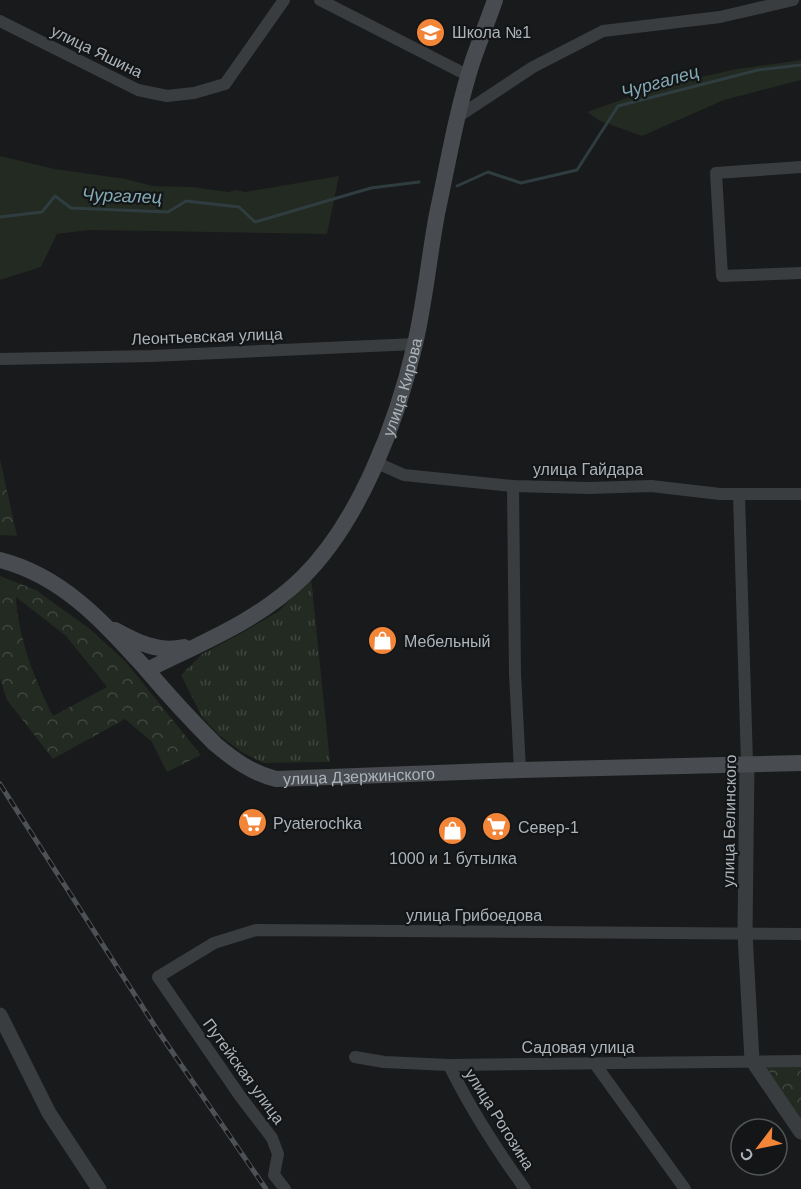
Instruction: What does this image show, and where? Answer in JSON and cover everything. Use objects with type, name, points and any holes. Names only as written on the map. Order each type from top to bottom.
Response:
[{"type":"main road","name":"улица Кирова","points":[[147,670],[237,626],[264,610],[303,578],[341,530],[377,463],[402,392],[415,344],[437,215],[459,116],[469,76],[495,0]]},
{"type":"main road","name":"улица Дзержинского","points":[[0,560],[20,566],[50,580],[104,623],[215,744],[233,759],[262,776],[276,778],[747,763],[801,764]]},
{"type":"main road","points":[[104,623],[148,646],[164,649],[180,648],[206,641]]},
{"type":"main road","points":[[171,697],[166,685],[166,674],[170,663],[179,654]]},
{"type":"street","name":"улица Яшина","points":[[0,21],[138,90],[166,96],[194,93],[225,84],[284,0]]},
{"type":"street","points":[[320,0],[469,76]]},
{"type":"street","points":[[459,116],[533,67],[603,31],[720,17],[794,0]]},
{"type":"street","points":[[801,167],[716,173],[722,276],[801,273]]},
{"type":"street","name":"Леонтьевская улица","points":[[0,359],[152,356],[415,344]]},
{"type":"street","name":"улица Гайдара","points":[[377,463],[404,476],[513,486],[590,488],[651,486],[720,494],[801,494]]},
{"type":"street","points":[[513,486],[515,674],[520,770]]},
{"type":"street","name":"улица Белинского","points":[[739,495],[747,763],[745,934],[752,1060]]},
{"type":"street","name":"улица Грибоедова","points":[[158,977],[214,943],[256,930],[801,934]]},
{"type":"street","name":"Путейская улица","points":[[158,977],[240,1096],[272,1138],[278,1154],[274,1175],[285,1189]]},
{"type":"street","points":[[0,1015],[50,1113],[99,1189]]},
{"type":"street","name":"Садовая улица","points":[[355,1057],[384,1062],[449,1065],[801,1061]]},
{"type":"street","points":[[752,1060],[801,1132]]},
{"type":"street","points":[[595,1064],[685,1189]]},
{"type":"street","name":"улица Рогозина","points":[[449,1065],[506,1162],[525,1189]]},
{"type":"green space","points":[[801,60],[801,80],[724,100],[642,136],[600,121],[587,112],[660,86],[737,69]]},
{"type":"green space","points":[[0,156],[55,169],[126,179],[153,186],[192,187],[228,192],[236,190],[245,192],[339,176],[327,234],[89,230],[57,234],[41,267],[0,280]]},
{"type":"green space","points":[[0,459],[17,536],[0,535]]},
{"type":"green space","points":[[0,576],[36,590],[90,629],[125,661],[201,755],[167,772],[152,742],[125,719],[53,759],[7,700],[0,679]],"holes":[[[16,597],[66,636],[107,687],[53,716],[28,658],[20,628]]]},
{"type":"green space","points":[[311,578],[330,762],[264,763],[243,753],[220,736],[202,717],[181,675],[202,654],[279,611]]},
{"type":"green space","points":[[759,1064],[801,1065],[801,1125]]},
{"type":"waterway","name":"Чургалец","points":[[457,186],[488,172],[521,183],[577,170],[618,106],[758,70],[801,65]]},
{"type":"waterway","name":"Чургалец","points":[[0,217],[42,212],[55,196],[71,208],[168,212],[186,201],[239,207],[255,222],[371,188],[419,182]]},
{"type":"railway","points":[[0,784],[158,1031],[266,1189]]},
{"type":"place","name":"Школа №1","points":[[431,32]]},
{"type":"place","name":"Мебельный","points":[[383,641]]},
{"type":"place","name":"Pyaterochka","points":[[252,823]]},
{"type":"place","name":"Север-1","points":[[497,827]]},
{"type":"place","name":"1000 и 1 бутылка","points":[[453,830]]}]
